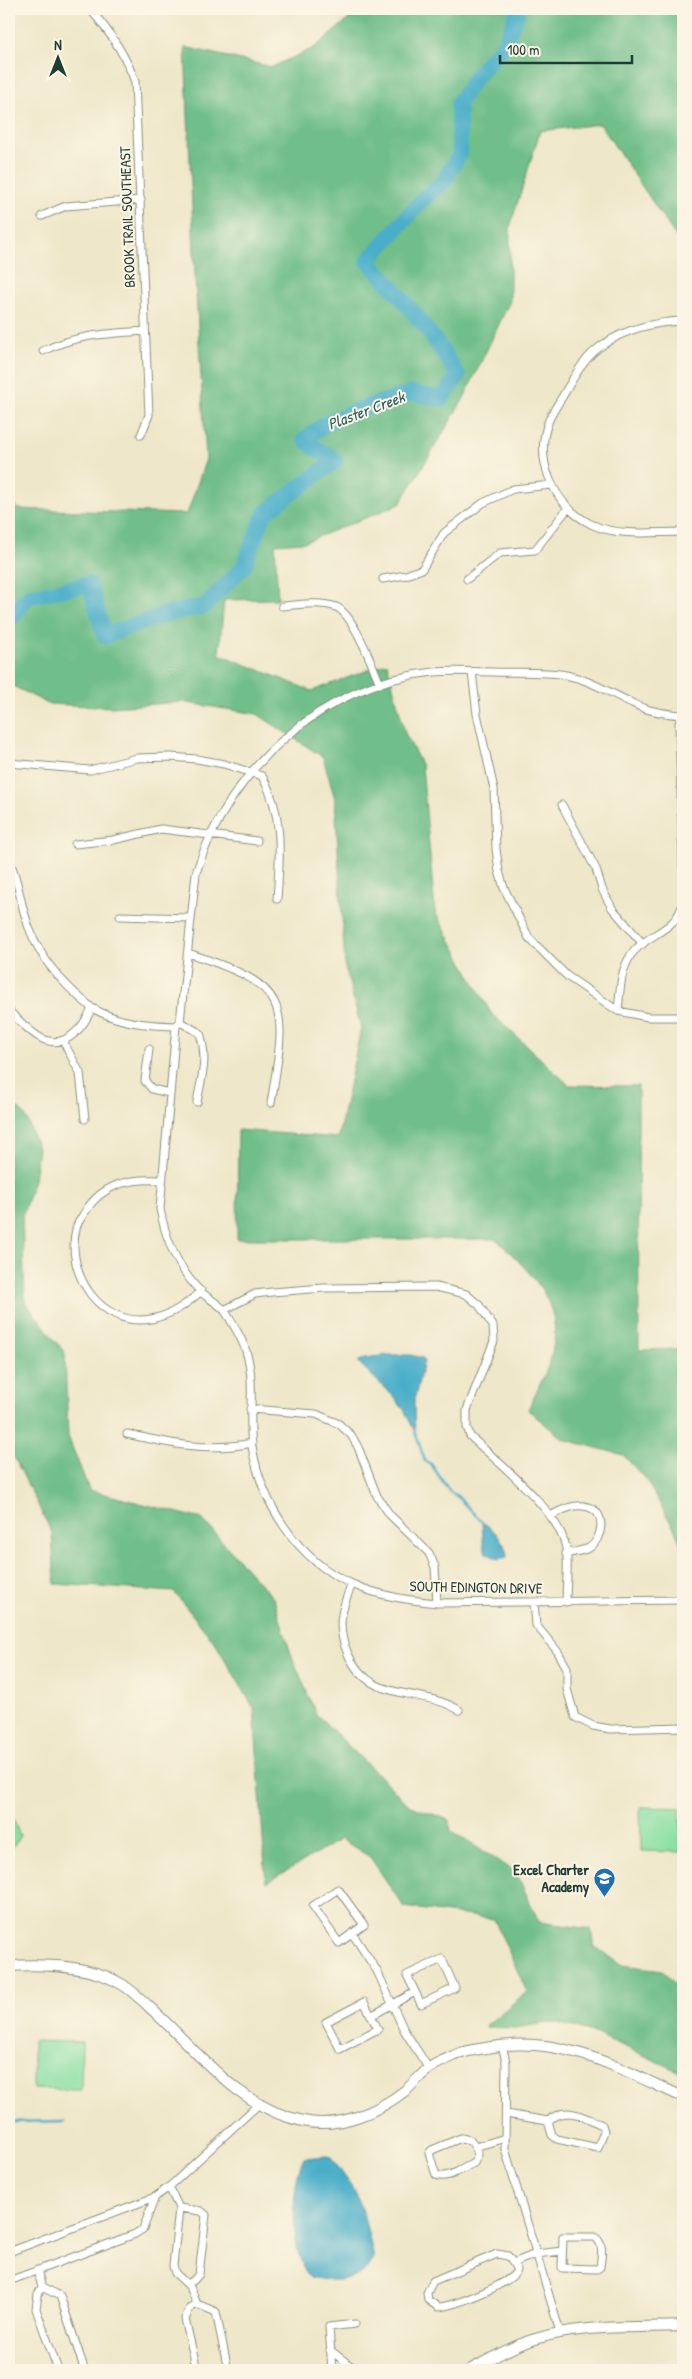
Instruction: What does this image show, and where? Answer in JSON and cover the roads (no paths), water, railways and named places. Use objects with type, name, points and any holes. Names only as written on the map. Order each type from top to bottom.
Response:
[{"type":"street","name":"BROOK TRAIL SOUTHEAST","points":[[90,9],[122,51],[129,64],[134,82],[141,200],[144,331],[149,415],[141,435]]},
{"type":"street","points":[[42,216],[66,206],[141,200]]},
{"type":"street","points":[[683,321],[648,325],[624,332],[604,344],[581,365],[549,420],[545,436],[544,466],[552,485],[568,508],[587,522],[610,531],[683,532]]},
{"type":"street","points":[[43,351],[64,341],[101,334],[144,331]]},
{"type":"street","points":[[383,579],[406,575],[422,569],[444,533],[483,503],[513,489],[552,485]]},
{"type":"street","points":[[466,579],[500,553],[535,550],[568,508]]},
{"type":"street","points":[[282,606],[308,604],[335,606],[341,610],[354,628],[380,684]]},
{"type":"street","name":"SOUTH EDINGTON DRIVE","points":[[682,715],[654,711],[633,704],[588,681],[567,676],[548,673],[434,672],[380,684],[310,719],[274,747],[236,790],[202,854],[196,873],[188,953],[169,1093],[160,1209],[164,1232],[176,1261],[201,1291],[224,1310],[246,1351],[252,1385],[250,1410],[252,1443],[258,1473],[275,1511],[298,1545],[322,1568],[352,1584],[402,1599],[437,1603],[683,1600]]},
{"type":"street","points":[[472,672],[477,714],[494,788],[496,849],[504,888],[529,938],[568,976],[618,1010],[648,1017],[683,1017]]},
{"type":"street","points":[[682,715],[679,724],[683,867]]},
{"type":"street","points":[[9,763],[90,770],[137,758],[170,757],[224,764],[262,776],[275,803],[278,835],[276,899]]},
{"type":"street","points":[[562,805],[596,869],[602,889],[612,908],[642,944]]},
{"type":"street","points":[[76,844],[113,840],[161,829],[257,841]]},
{"type":"street","points":[[9,860],[14,869],[24,914],[32,936],[48,965],[58,978],[92,1008],[105,1016],[138,1025],[178,1024],[200,1032],[206,1060],[197,1102]]},
{"type":"street","points":[[618,1010],[622,975],[626,963],[632,953],[642,944],[672,923],[679,915],[683,901]]},
{"type":"street","points":[[120,916],[191,918]]},
{"type":"street","points":[[188,953],[223,964],[256,980],[268,991],[276,1004],[281,1020],[281,1043],[272,1103]]},
{"type":"street","points":[[9,1011],[45,1040],[63,1041],[75,1034],[86,1020],[92,1008]]},
{"type":"street","points":[[63,1041],[80,1073],[85,1119]]},
{"type":"street","points":[[149,1049],[145,1081],[152,1089],[169,1093]]},
{"type":"street","points":[[161,1180],[140,1179],[126,1181],[102,1192],[90,1204],[76,1228],[74,1257],[80,1279],[96,1302],[122,1316],[149,1319],[168,1314],[184,1306],[201,1291]]},
{"type":"street","points":[[224,1310],[255,1294],[324,1288],[436,1287],[466,1294],[479,1305],[489,1318],[495,1334],[468,1410],[467,1427],[470,1436],[534,1496],[550,1516],[566,1547],[566,1602]]},
{"type":"street","points":[[250,1410],[316,1414],[339,1424],[351,1435],[358,1447],[377,1496],[390,1515],[429,1553],[435,1567],[437,1603]]},
{"type":"street","points":[[127,1434],[198,1448],[226,1448],[252,1443]]},
{"type":"street","points":[[550,1516],[574,1506],[590,1507],[599,1514],[601,1523],[595,1542],[584,1550],[566,1554]]},
{"type":"street","points":[[352,1584],[342,1607],[340,1630],[343,1644],[357,1670],[370,1682],[382,1688],[442,1702],[459,1710]]},
{"type":"street","points":[[534,1602],[536,1625],[558,1652],[567,1668],[567,1689],[576,1717],[593,1726],[610,1729],[683,1727]]},
{"type":"street","points":[[338,1889],[364,1926],[352,1933],[339,1943],[314,1906],[338,1889]]},
{"type":"street","points":[[352,1933],[377,1971],[404,2030],[429,2068]]},
{"type":"street","points":[[442,1959],[456,1988],[421,2004],[415,1992],[407,1975],[442,1959]]},
{"type":"street","points":[[9,1966],[48,1966],[90,1971],[123,1985],[149,2006],[238,2092],[270,2111],[304,2122],[330,2122],[363,2116],[406,2090],[429,2068],[460,2054],[502,2045],[532,2044],[562,2047],[594,2057],[683,2097]]},
{"type":"street","points":[[371,2016],[415,1992]]},
{"type":"street","points":[[364,2002],[371,2016],[378,2030],[340,2049],[326,2022],[364,2002]]},
{"type":"street","points":[[502,2045],[506,2062],[505,2150],[560,2332]]},
{"type":"street","points":[[9,2252],[155,2197],[169,2187],[259,2104]]},
{"type":"street","points":[[506,2114],[548,2121],[560,2113],[571,2112],[602,2124],[604,2131],[598,2148],[558,2140],[552,2135],[548,2121]]},
{"type":"street","points":[[461,2138],[470,2140],[475,2147],[478,2154],[474,2163],[442,2177],[436,2175],[429,2158],[432,2150],[461,2138]]},
{"type":"street","points":[[475,2147],[505,2138]]},
{"type":"street","points":[[169,2187],[179,2208],[173,2266],[175,2273],[193,2291],[197,2304]]},
{"type":"street","points":[[9,2281],[135,2234],[143,2229],[155,2197]]},
{"type":"street","points":[[179,2208],[201,2211],[206,2214],[199,2274],[187,2284]]},
{"type":"street","points":[[563,2237],[595,2238],[601,2244],[600,2267],[597,2269],[565,2270],[561,2265],[562,2251],[563,2237]]},
{"type":"street","points":[[514,2263],[536,2254],[562,2251]]},
{"type":"street","points":[[497,2254],[508,2256],[514,2263],[516,2270],[509,2280],[449,2306],[438,2307],[428,2300],[427,2293],[433,2281],[497,2254]]},
{"type":"street","points":[[37,2270],[42,2286],[60,2296],[83,2365],[81,2370]]},
{"type":"street","points":[[42,2286],[38,2294],[36,2308],[58,2370]]},
{"type":"street","points":[[197,2304],[190,2308],[185,2319],[197,2370]]},
{"type":"street","points":[[197,2304],[216,2312],[228,2370]]},
{"type":"street","points":[[332,2370],[330,2327],[355,2324]]},
{"type":"street","points":[[470,2370],[514,2347],[560,2332],[590,2329],[683,2326]]},
{"type":"street","points":[[330,2350],[356,2370]]},
{"type":"water","points":[[386,1355],[411,1355],[423,1358],[424,1361],[414,1401],[415,1432],[404,1410],[394,1397],[358,1362],[365,1358]]},
{"type":"water","points":[[482,1522],[499,1536],[505,1546],[507,1557],[498,1559],[486,1553],[483,1542]]},
{"type":"water","points":[[331,2157],[355,2191],[363,2213],[374,2258],[363,2273],[346,2279],[328,2280],[309,2277],[298,2252],[295,2236],[294,2201],[299,2170],[304,2158]]},
{"type":"waterway","name":"Plaster Creek","points":[[9,622],[27,597],[89,584],[105,636],[166,614],[205,606],[244,566],[265,513],[335,461],[312,446],[305,439],[327,423],[360,409],[412,393],[442,399],[458,376],[416,316],[368,261],[421,201],[443,182],[460,154],[458,103],[480,71],[504,45],[519,9]]},
{"type":"waterway","points":[[415,1432],[425,1461],[431,1464],[450,1492],[457,1496],[482,1522]]},
{"type":"waterway","points":[[9,2122],[64,2121]]},
{"type":"place","name":"Excel Charter Academy","points":[[605,1897]]}]
